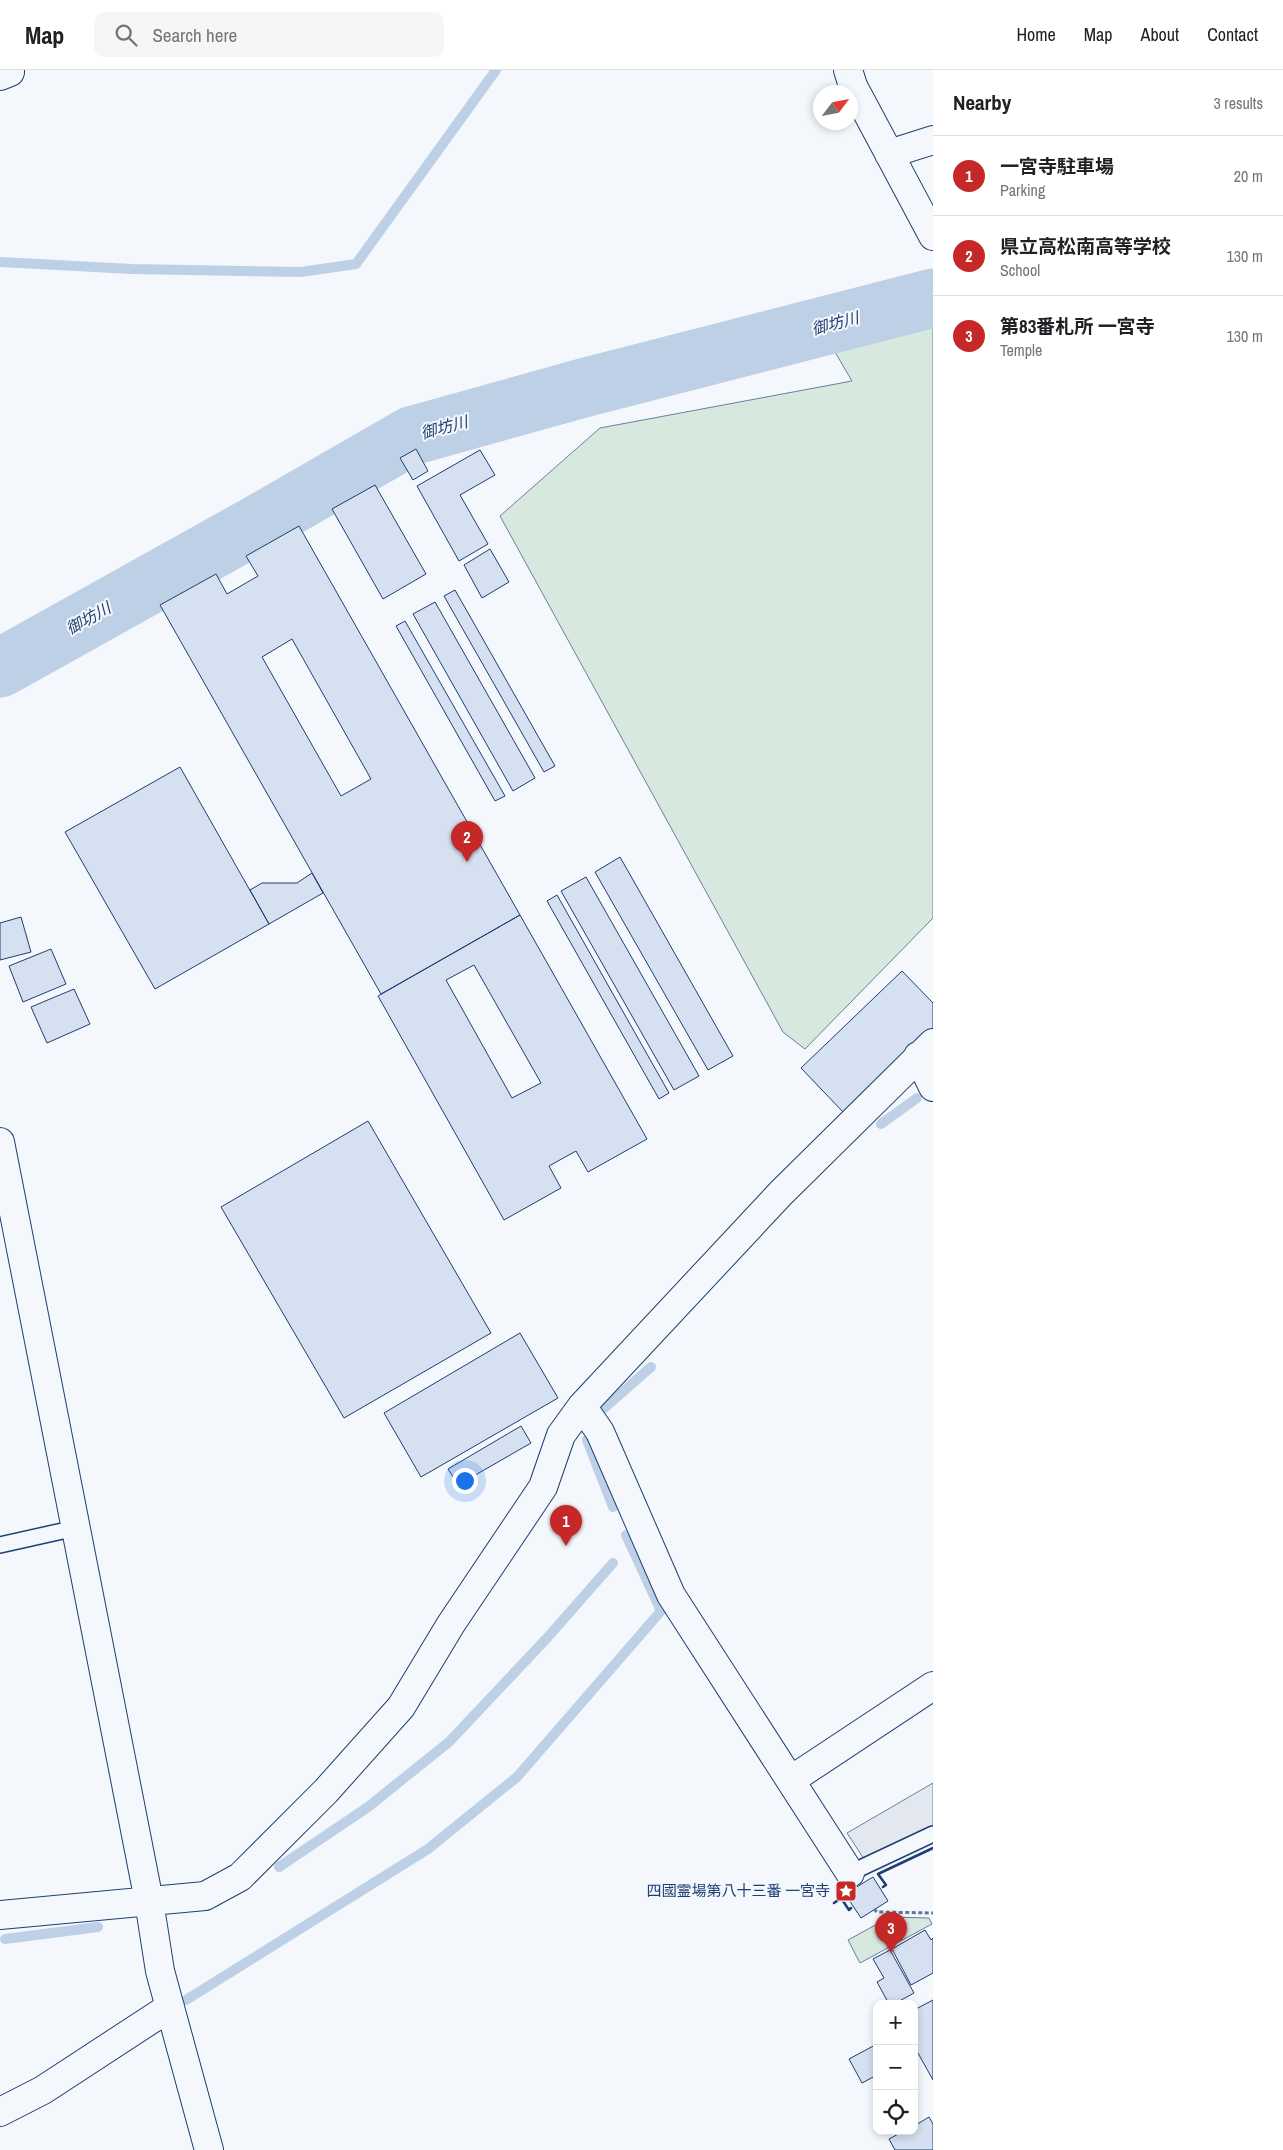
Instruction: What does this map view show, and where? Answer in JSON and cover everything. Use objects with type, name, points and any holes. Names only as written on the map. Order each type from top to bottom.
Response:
[{"type":"street","points":[[848,70],[853,86],[933,236]]},
{"type":"street","points":[[888,154],[933,140]]},
{"type":"street","points":[[926,1050],[933,1087]]},
{"type":"street","points":[[0,1915],[205,1896],[240,1877],[326,1791],[401,1707],[451,1624],[543,1487],[561,1435],[582,1406],[781,1193],[926,1050]]},
{"type":"street","points":[[0,1142],[149,1901],[160,1971],[209,2150]]},
{"type":"street","points":[[582,1406],[600,1432],[671,1595],[850,1873]]},
{"type":"street","points":[[791,1780],[933,1686]]},
{"type":"street","points":[[0,2112],[43,2090],[170,2007]]},
{"type":"lane","points":[[0,1545],[76,1528]]},
{"type":"lane","points":[[850,1873],[933,1834]]},
{"type":"path","points":[[874,1909],[877,1912],[933,1913]]},
{"type":"shaded area","points":[[933,321],[933,918],[805,1049],[783,1032],[500,516],[600,428],[852,381],[832,347]]},
{"type":"shaded area","points":[[933,1783],[933,1827],[864,1859],[847,1833]]},
{"type":"shaded area","points":[[890,1917],[929,1918],[932,1924],[860,1963],[848,1940]]},
{"type":"building","points":[[416,449],[428,471],[413,480],[400,458]]},
{"type":"building","points":[[480,450],[495,475],[460,495],[488,544],[459,561],[417,486]]},
{"type":"building","points":[[375,485],[426,574],[383,599],[332,509]]},
{"type":"building","points":[[299,526],[520,915],[381,994],[160,605],[216,574],[227,594],[258,576],[246,556]],"holes":[[[292,639],[371,779],[341,796],[262,657]]]},
{"type":"building","points":[[490,549],[509,582],[482,598],[464,565]]},
{"type":"building","points":[[455,590],[555,766],[544,772],[444,596]]},
{"type":"building","points":[[435,602],[535,778],[513,791],[413,614]]},
{"type":"building","points":[[405,621],[505,796],[495,801],[396,626]]},
{"type":"building","points":[[180,767],[269,924],[155,989],[65,832]]},
{"type":"building","points":[[620,857],[733,1056],[708,1070],[595,872]]},
{"type":"building","points":[[312,873],[323,893],[269,924],[250,890],[262,883],[297,883]]},
{"type":"building","points":[[586,877],[699,1076],[674,1090],[561,891]]},
{"type":"building","points":[[557,895],[669,1093],[659,1099],[547,901]]},
{"type":"building","points":[[520,915],[647,1139],[588,1172],[576,1151],[549,1166],[561,1188],[504,1220],[378,996]],"holes":[[[474,965],[541,1083],[512,1098],[446,980]]]},
{"type":"building","points":[[21,917],[31,952],[0,960],[0,923]]},
{"type":"building","points":[[51,949],[66,984],[23,1002],[9,966]]},
{"type":"building","points":[[902,971],[933,1003],[933,1028],[844,1113],[801,1068]]},
{"type":"building","points":[[74,989],[90,1024],[47,1043],[31,1007]]},
{"type":"building","points":[[368,1121],[491,1333],[344,1418],[221,1207]]},
{"type":"building","points":[[520,1333],[558,1398],[421,1477],[384,1413]]},
{"type":"building","points":[[521,1426],[531,1443],[458,1485],[448,1469]]},
{"type":"building","points":[[873,1877],[888,1901],[861,1918],[845,1894]]},
{"type":"building","points":[[925,1930],[931,1940],[933,1938],[933,1973],[911,1985],[892,1949]]},
{"type":"building","points":[[890,1950],[914,1993],[901,2000],[887,2000],[877,1982],[884,1978],[873,1959]]},
{"type":"building","points":[[933,2000],[933,2080],[918,2053],[918,2008]]},
{"type":"building","points":[[873,2046],[873,2077],[862,2083],[849,2059]]},
{"type":"building","points":[[929,2117],[933,2124],[933,2150],[895,2150],[889,2139],[896,2135],[918,2135],[918,2124]]},
{"type":"waterway","points":[[0,262],[132,269],[301,272],[356,264],[496,70]]},
{"type":"waterway","name":"御坊川","points":[[0,668],[253,527],[411,436],[583,388],[933,298]]},
{"type":"waterway","points":[[881,1124],[917,1098]]},
{"type":"waterway","points":[[602,1410],[651,1367]]},
{"type":"waterway","points":[[587,1440],[613,1507]]},
{"type":"waterway","points":[[186,2000],[428,1849],[517,1777],[661,1611],[626,1535]]},
{"type":"waterway","points":[[279,1867],[368,1807],[449,1742],[547,1638],[613,1563]]},
{"type":"waterway","points":[[5,1939],[98,1927]]},
{"type":"wall","points":[[883,1887],[886,1885],[878,1874],[933,1848]]},
{"type":"wall","points":[[834,1903],[841,1898],[849,1910],[851,1908]]},
{"type":"place","name":"県立高松南高等学校","points":[[467,862]]},
{"type":"place","name":"一宮寺駐車場","points":[[566,1546]]},
{"type":"place","name":"四國霊場第八十三番 一宮寺","points":[[846,1891]]},
{"type":"place","name":"第83番札所 一宮寺","points":[[891,1953]]}]
